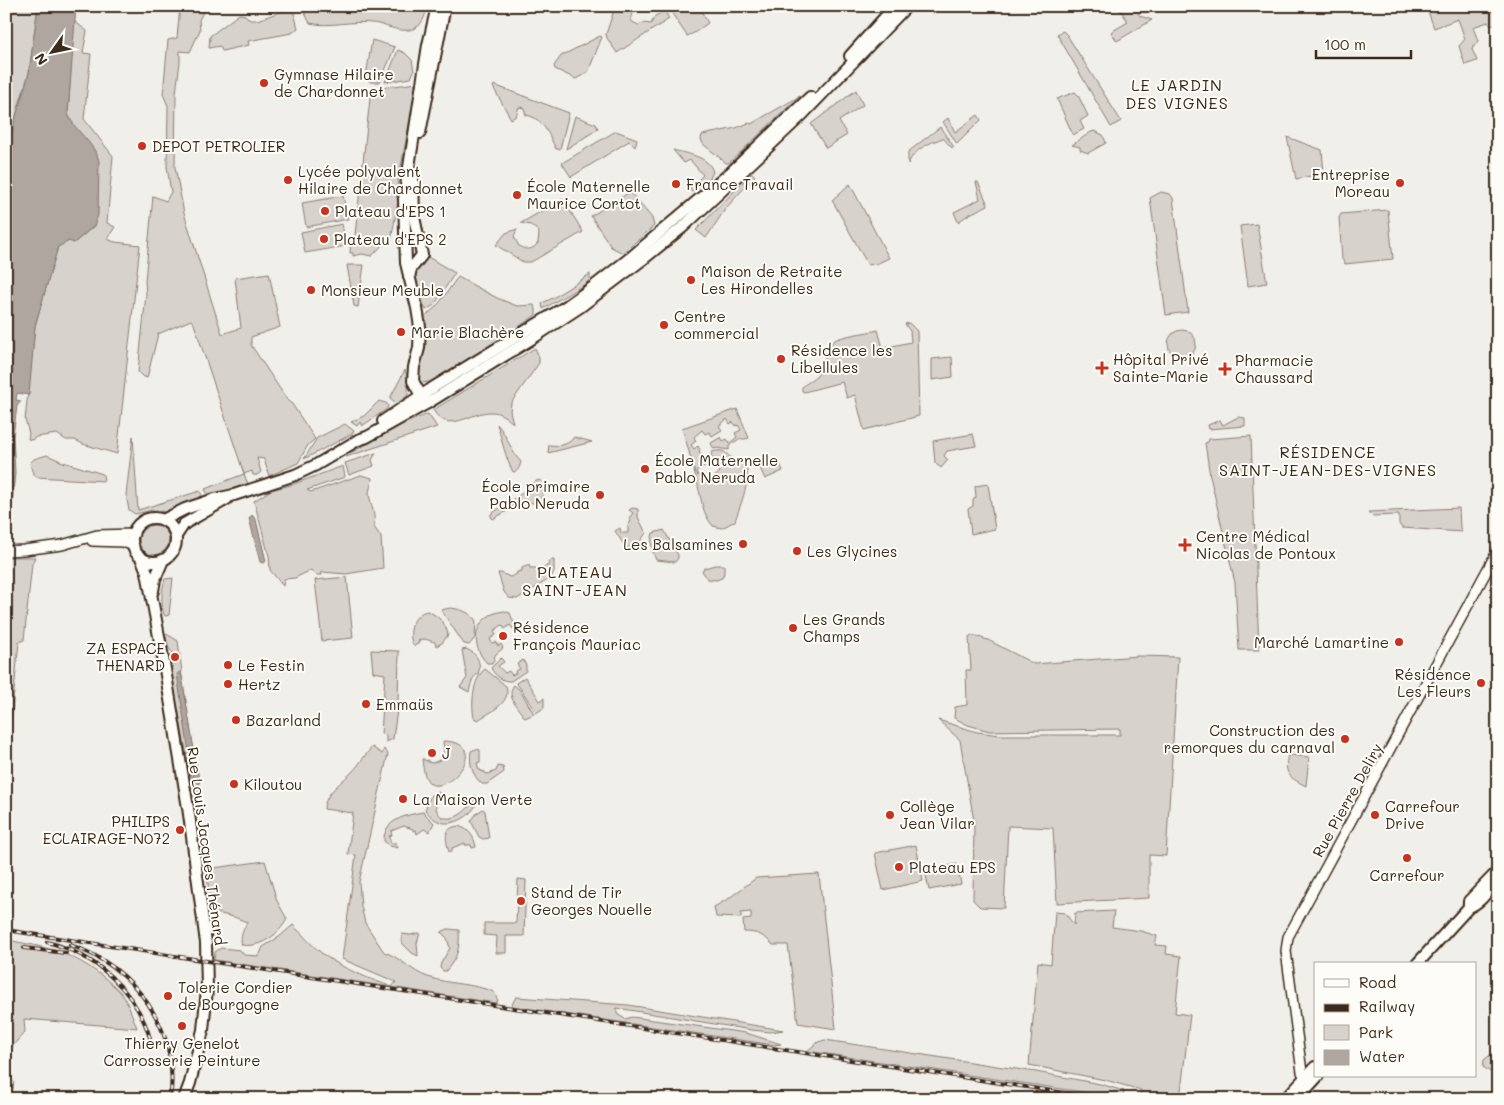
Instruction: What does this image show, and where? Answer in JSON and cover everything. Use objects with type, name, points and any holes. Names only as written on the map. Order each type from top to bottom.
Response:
[{"type":"main road","points":[[423,400],[415,386],[413,374],[419,348],[420,327],[406,263],[404,199],[406,176],[428,45],[437,6]]},
{"type":"main road","points":[[422,255],[414,217],[412,182],[445,6]]},
{"type":"main road","points":[[530,334],[593,287],[730,173],[804,103],[895,6]]},
{"type":"main road","points":[[163,520],[215,499],[234,495],[304,471],[358,440],[367,437],[530,334],[580,307],[674,234],[804,114],[907,6]]},
{"type":"main road","points":[[664,229],[670,230],[674,234]]},
{"type":"main road","points":[[404,234],[410,233],[415,236],[422,255]]},
{"type":"main road","points":[[642,260],[639,255],[652,239]]},
{"type":"main road","points":[[409,278],[411,268],[422,255]]},
{"type":"main road","points":[[176,536],[171,527],[163,520],[154,518],[145,520],[137,526],[134,534],[134,546],[141,557],[152,561],[163,560],[174,549],[176,536],[184,524],[234,495]]},
{"type":"main road","name":"Rue Louis Jacques Thénard","points":[[141,557],[152,596],[190,824],[200,892],[207,962],[207,989],[203,1030],[190,1083],[184,1099]]},
{"type":"main road","name":"Rue Louis Jacques Thénard","points":[[152,596],[155,579],[163,560]]},
{"type":"main road","points":[[1469,907],[1469,901],[1498,871]]},
{"type":"main road","points":[[1420,962],[1469,907],[1475,905],[1498,879]]},
{"type":"main road","points":[[1286,1099],[1314,1068]]},
{"type":"main road","points":[[1297,1099],[1316,1078]]},
{"type":"street","points":[[8,551],[43,548],[97,535],[134,534]]},
{"type":"street","points":[[82,540],[123,542],[134,546]]},
{"type":"street","name":"Rue Pierre Deliry","points":[[1304,1078],[1286,951],[1288,937],[1498,550]]},
{"type":"green space","points":[[6,6],[38,6],[29,73],[13,126],[6,181]]},
{"type":"green space","points":[[180,6],[210,6],[204,10],[199,20],[200,30],[190,52],[180,51],[176,93],[175,167],[184,213],[222,334],[241,328],[235,278],[269,273],[280,327],[251,337],[251,345],[315,439],[308,445],[298,463],[269,476],[264,459],[257,458],[261,472],[257,475],[253,475],[252,471],[244,474],[194,324],[191,320],[158,334],[147,378],[138,372],[153,196],[166,201],[171,192],[167,167],[168,106],[163,94],[168,40],[177,38]]},
{"type":"green space","points":[[301,6],[428,6],[424,18],[417,27],[400,30],[364,22],[325,25],[310,23]]},
{"type":"green space","points":[[667,6],[704,6],[700,9],[708,23],[687,36]]},
{"type":"green space","points":[[1118,6],[1135,6],[1140,16],[1152,20],[1117,41],[1111,32],[1128,22]]},
{"type":"green space","points":[[1426,6],[1494,6],[1498,23],[1490,25],[1488,22],[1473,27],[1478,41],[1472,49],[1477,61],[1465,65],[1459,46],[1465,39],[1458,19],[1434,28]]},
{"type":"green space","points":[[289,9],[294,13],[298,28],[292,33],[248,41],[249,45],[222,51],[220,46],[209,48],[210,36],[239,14],[245,15],[250,20],[257,20]]},
{"type":"green space","points":[[614,10],[623,13],[632,11],[631,21],[638,25],[643,23],[651,24],[655,16],[665,11],[669,19],[617,53],[606,34]]},
{"type":"green space","points":[[74,21],[87,31],[83,53],[91,54],[84,119],[113,156],[107,223],[115,227],[107,239],[115,242],[140,245],[117,454],[75,440],[66,440],[57,434],[36,437],[32,440],[28,439],[29,433],[25,420],[35,326],[58,246],[69,241],[74,243],[94,226],[97,154],[71,122],[68,114]]},
{"type":"green space","points":[[1063,31],[1121,121],[1111,127],[1057,34]]},
{"type":"green space","points":[[600,36],[602,37],[588,72],[576,79],[555,69],[554,66],[561,56]]},
{"type":"green space","points":[[372,40],[395,47],[380,82],[370,82],[365,74]]},
{"type":"green space","points":[[398,50],[405,53],[412,60],[414,71],[411,78],[385,82]]},
{"type":"green space","points":[[417,83],[396,194],[398,201],[391,241],[386,241],[372,256],[362,254],[353,256],[353,253],[350,253],[351,240],[358,246],[355,235],[371,89]]},
{"type":"green space","points":[[494,85],[569,113],[560,149],[556,149],[541,123],[526,115],[524,108],[519,107],[516,116],[511,119],[493,87]]},
{"type":"green space","points":[[856,90],[863,105],[839,121],[847,135],[826,148],[811,124]]},
{"type":"green space","points":[[1075,92],[1088,116],[1080,121],[1084,129],[1073,135],[1057,99]]},
{"type":"green space","points":[[800,96],[729,163],[726,163],[703,144],[702,135],[751,124]]},
{"type":"green space","points":[[978,115],[981,120],[957,144],[943,122],[948,118],[955,132]]},
{"type":"green space","points":[[575,116],[596,124],[598,129],[566,149]]},
{"type":"green space","points":[[940,127],[954,147],[952,148],[943,138],[927,144],[918,150],[908,164],[908,152]]},
{"type":"green space","points":[[616,131],[637,139],[635,147],[629,141],[571,177],[562,163]]},
{"type":"green space","points":[[1095,131],[1103,135],[1106,143],[1088,153],[1080,150],[1080,147],[1072,145],[1091,132]]},
{"type":"green space","points":[[1287,137],[1322,150],[1324,173],[1296,179]]},
{"type":"green space","points":[[673,150],[697,156],[707,162],[713,172],[710,178],[692,192],[689,189],[703,175],[690,160],[684,163]]},
{"type":"green space","points":[[752,173],[755,176],[726,208],[706,238],[696,230]]},
{"type":"green space","points":[[976,182],[978,182],[988,205],[958,222],[954,212],[980,199]]},
{"type":"green space","points":[[850,184],[889,258],[876,264],[868,265],[832,200]]},
{"type":"green space","points":[[630,192],[652,218],[654,226],[623,253],[611,247],[591,216]]},
{"type":"green space","points":[[1161,192],[1170,194],[1173,198],[1188,312],[1166,315],[1150,198]]},
{"type":"green space","name":"Plateau d'EPS 1","points":[[343,196],[348,219],[306,227],[302,203]]},
{"type":"green space","points":[[563,199],[583,232],[531,262],[523,262],[496,245],[506,233],[517,229],[514,237],[519,246],[527,249],[534,247],[538,243],[539,232],[531,225],[521,223]]},
{"type":"green space","points":[[1388,210],[1393,259],[1345,264],[1342,259],[1339,218],[1341,214]]},
{"type":"green space","name":"Plateau d'EPS 2","points":[[342,224],[346,246],[305,253],[301,232]]},
{"type":"green space","points":[[1257,224],[1267,283],[1248,286],[1240,226]]},
{"type":"green space","points":[[428,257],[455,273],[434,305],[426,310],[414,273]]},
{"type":"green space","points":[[347,265],[364,265],[358,307],[354,306]]},
{"type":"green space","points":[[590,274],[590,279],[585,284],[543,309],[542,303]]},
{"type":"green space","points":[[458,277],[497,298],[517,306],[534,305],[536,315],[430,382],[419,383],[418,372],[423,317],[438,304]]},
{"type":"green space","points":[[909,323],[917,331],[919,416],[864,430],[855,395],[847,398],[842,382],[802,391],[802,387],[820,372],[833,341],[878,330],[883,348],[911,342],[910,331],[905,324]]},
{"type":"green space","points":[[1182,330],[1192,334],[1196,344],[1192,354],[1182,358],[1172,354],[1168,344],[1172,334]]},
{"type":"green space","points":[[535,348],[539,357],[539,363],[511,403],[510,411],[513,423],[495,412],[484,413],[453,422],[446,421],[439,418],[433,410]]},
{"type":"green space","points":[[952,357],[953,377],[932,380],[932,359]]},
{"type":"green space","points":[[405,370],[408,382],[408,395],[397,404],[390,398]]},
{"type":"green space","points":[[379,401],[388,405],[387,409],[362,426],[360,422],[357,426],[351,422],[364,416]]},
{"type":"green space","points":[[737,409],[749,438],[739,439],[729,446],[729,450],[714,449],[711,443],[721,437],[723,441],[727,439],[730,443],[737,437],[735,433],[741,430],[733,422],[730,424],[727,419],[719,426],[722,430],[712,436],[709,432],[705,434],[702,430],[694,437],[696,441],[691,445],[694,449],[698,446],[706,465],[696,471],[698,476],[701,474],[704,479],[710,476],[712,479],[720,472],[717,468],[723,465],[720,460],[716,463],[711,455],[712,452],[725,452],[733,459],[743,463],[747,469],[747,483],[735,521],[722,528],[713,526],[704,512],[682,428]]},
{"type":"green space","points":[[428,414],[437,427],[345,456],[403,424]]},
{"type":"green space","points":[[1238,417],[1245,418],[1245,426],[1209,429],[1208,425],[1220,420],[1223,425]]},
{"type":"green space","points":[[345,424],[354,431],[352,434],[304,459],[317,438]]},
{"type":"green space","points":[[497,424],[521,462],[515,472],[513,472],[508,460]]},
{"type":"green space","points":[[973,434],[976,446],[947,451],[944,456],[948,460],[941,468],[935,463],[933,441]]},
{"type":"green space","points":[[133,436],[138,510],[200,491],[203,498],[166,512],[153,510],[135,514],[129,510],[126,495]]},
{"type":"green space","points":[[1251,436],[1259,650],[1239,650],[1235,583],[1210,476],[1205,443],[1209,439]]},
{"type":"green space","points":[[574,437],[592,442],[548,453],[549,445],[563,445]]},
{"type":"green space","points":[[376,453],[372,460],[374,466],[349,475],[345,463]]},
{"type":"green space","points":[[47,455],[103,474],[104,481],[36,477],[30,463],[34,459]]},
{"type":"green space","points":[[778,459],[783,471],[765,479],[759,466]]},
{"type":"green space","points":[[343,466],[345,477],[307,490],[311,492],[361,475],[372,478],[369,494],[374,514],[374,527],[381,537],[383,568],[346,574],[322,572],[322,575],[316,575],[311,570],[295,578],[284,579],[283,586],[270,570],[269,556],[254,501],[271,490],[291,485]]},
{"type":"green space","points":[[244,474],[248,484],[208,496],[205,489]]},
{"type":"green space","points":[[541,480],[544,490],[539,500],[533,503],[524,502],[508,507],[507,511],[493,519],[491,517],[491,514],[530,488],[536,481]]},
{"type":"green space","points":[[988,484],[995,529],[971,534],[968,509],[973,506],[973,500],[976,497],[975,486]]},
{"type":"green space","points":[[632,508],[638,509],[638,517],[646,533],[637,546],[626,548],[615,531],[620,528],[621,533],[628,533],[628,526],[631,521],[629,518],[633,513],[629,510]]},
{"type":"green space","points":[[1459,508],[1462,532],[1402,528],[1399,524],[1399,515],[1372,516],[1368,512]]},
{"type":"green space","points":[[154,525],[165,529],[169,540],[165,551],[154,555],[143,551],[139,540],[143,529]]},
{"type":"green space","points":[[664,530],[678,555],[675,562],[656,560],[653,553],[653,533]]},
{"type":"green space","points":[[6,557],[35,557],[32,564],[24,640],[19,642],[6,770]]},
{"type":"green space","points":[[554,560],[554,571],[551,578],[517,599],[509,598],[504,592],[498,573],[510,577],[529,565],[530,568],[536,568],[537,570],[549,565],[548,561]]},
{"type":"green space","points":[[724,565],[722,578],[716,580],[708,579],[702,571],[704,568]]},
{"type":"green space","points":[[347,577],[353,638],[322,641],[315,580]]},
{"type":"green space","points":[[173,578],[169,615],[166,616],[162,606],[163,588],[165,579]]},
{"type":"green space","points":[[458,609],[471,615],[476,621],[475,638],[469,645],[464,644],[441,610]]},
{"type":"green space","points":[[428,611],[446,627],[448,635],[442,643],[436,646],[435,642],[425,639],[418,641],[419,643],[414,646],[411,636],[412,625],[418,615]]},
{"type":"green space","points":[[505,611],[510,613],[516,628],[513,629],[510,625],[505,629],[502,625],[494,631],[496,635],[490,639],[492,643],[496,642],[498,646],[501,644],[503,648],[495,655],[492,663],[487,663],[477,647],[476,638],[478,630],[481,623],[487,617]]},
{"type":"green space","points":[[165,633],[178,641],[201,795],[199,804],[196,802],[170,669],[177,662],[176,654],[169,649]]},
{"type":"green space","points":[[971,635],[988,640],[1034,664],[1138,656],[1178,657],[1166,856],[1149,855],[1149,898],[1057,903],[1053,828],[1008,826],[1004,908],[980,907],[973,900],[974,821],[960,740],[938,720],[977,732],[1000,735],[1120,735],[1120,729],[989,731],[968,725],[954,718],[955,707],[967,705],[966,670],[971,670],[969,637]]},
{"type":"green space","points":[[466,649],[476,656],[479,662],[478,674],[473,679],[469,692],[460,687],[467,678],[462,650]]},
{"type":"green space","points":[[371,650],[399,651],[398,703],[393,739],[386,742],[386,735],[381,734],[385,674],[373,672]]},
{"type":"green space","points":[[501,658],[504,662],[498,666],[505,673],[509,671],[512,675],[516,673],[515,671],[520,669],[517,664],[523,660],[526,665],[526,671],[511,681],[502,679],[491,668]]},
{"type":"green space","points":[[485,669],[506,686],[507,692],[506,697],[499,706],[478,720],[474,718],[473,698],[475,685]]},
{"type":"green space","points":[[525,677],[540,701],[544,698],[544,708],[536,713],[516,683]]},
{"type":"green space","points":[[514,685],[520,690],[534,714],[525,718],[517,707],[511,694]]},
{"type":"green space","points":[[443,741],[458,744],[465,750],[466,758],[463,767],[448,782],[439,785],[431,784],[425,776],[422,759],[432,763],[440,760],[444,754]]},
{"type":"green space","points":[[372,747],[382,754],[384,749],[388,754],[359,882],[365,923],[384,952],[422,975],[494,992],[498,1001],[495,1003],[214,960],[215,952],[221,948],[240,950],[244,955],[259,956],[263,947],[293,925],[320,952],[340,965],[392,987],[396,982],[342,959],[356,855],[348,854],[353,813],[324,809],[330,793],[355,769]]},
{"type":"green space","points":[[480,750],[480,762],[477,763],[479,770],[482,772],[484,771],[488,774],[496,771],[498,766],[503,767],[504,772],[487,784],[482,784],[472,769],[471,751]]},
{"type":"green space","points":[[1288,755],[1309,757],[1306,786],[1289,775],[1286,767]]},
{"type":"green space","points":[[439,792],[436,808],[444,818],[456,817],[462,813],[472,803],[474,796],[478,798],[477,803],[471,812],[462,819],[451,823],[442,823],[434,819],[425,810],[431,795]]},
{"type":"green space","points":[[483,809],[485,811],[489,838],[483,839],[479,837],[471,821]]},
{"type":"green space","points":[[423,812],[434,823],[429,832],[424,829],[417,834],[416,830],[413,831],[413,829],[404,826],[391,831],[392,835],[389,836],[391,843],[396,843],[398,848],[390,846],[384,841],[387,828],[391,823],[403,817]]},
{"type":"green space","points":[[458,826],[470,834],[474,839],[476,847],[472,848],[471,845],[465,845],[465,843],[452,848],[452,852],[449,852],[446,839],[447,832],[449,829]]},
{"type":"green space","name":"Plateau EPS","points":[[916,845],[923,881],[883,890],[875,853]]},
{"type":"green space","points":[[265,861],[277,901],[287,919],[284,925],[268,939],[255,944],[242,945],[241,936],[247,922],[212,912],[206,869]]},
{"type":"green space","points":[[957,864],[961,884],[929,890],[925,871]]},
{"type":"green space","points":[[819,874],[836,1029],[798,1023],[788,945],[773,945],[760,935],[744,932],[743,920],[751,919],[751,912],[741,913],[741,918],[716,917],[714,907],[756,878]]},
{"type":"green space","name":"Stand de Tir Georges Nouelle","points":[[518,879],[526,880],[524,936],[506,936],[506,953],[496,953],[497,936],[484,935],[484,923],[516,923]]},
{"type":"green space","points":[[1114,911],[1112,927],[1141,931],[1157,936],[1155,945],[1167,946],[1166,954],[1181,956],[1175,1013],[1190,1015],[1180,1099],[1140,1099],[1141,1090],[1105,1080],[1029,1065],[1038,962],[1051,964],[1055,912],[1065,913],[1074,925],[1075,913]]},
{"type":"green space","points":[[448,929],[459,930],[459,942],[453,961],[446,971],[443,971],[440,968],[441,963],[450,948],[447,938],[441,932]]},
{"type":"green space","points":[[420,933],[417,943],[418,956],[402,943],[402,934]]},
{"type":"green space","points":[[6,940],[59,952],[82,962],[94,970],[121,993],[137,1028],[24,1019],[25,1032],[7,1052],[8,1075],[14,1082],[11,1099],[6,1099]]},
{"type":"green space","points":[[516,997],[628,1005],[783,1030],[771,1032],[751,1030],[617,1008],[617,1014],[625,1019],[632,1017],[746,1033],[781,1044],[774,1045],[511,1006]]},
{"type":"green space","points":[[825,1040],[1036,1072],[1100,1084],[1124,1091],[1123,1098],[807,1051],[818,1042]]},
{"type":"green space","points":[[1498,1049],[1498,1077],[1483,1067],[1484,1060]]},
{"type":"water","points":[[38,6],[76,6],[68,114],[97,155],[99,161],[98,215],[94,226],[74,243],[69,241],[58,247],[35,326],[29,395],[17,393],[16,400],[21,401],[17,406],[13,436],[15,473],[8,543],[6,546],[6,447],[11,405],[6,405],[6,394],[11,395],[12,392],[6,391],[6,316],[9,254],[6,241],[6,181],[13,126],[29,73]]},
{"type":"water","points":[[252,515],[256,520],[266,561],[264,563],[260,562],[249,518]]},
{"type":"water","points":[[181,671],[200,786],[196,789],[177,674]]},
{"type":"railway","points":[[6,930],[1104,1099]]},
{"type":"railway","points":[[47,942],[81,955],[111,977],[135,1005],[144,1021],[150,1038]]},
{"type":"railway","points":[[70,945],[93,955],[114,968],[133,985],[148,1004],[160,1025],[168,1049],[171,1073],[170,1099]]},
{"type":"railway","points":[[24,948],[66,953]]},
{"type":"place","name":"Gymnase Hilaire de Chardonnet","points":[[264,83]]},
{"type":"place","name":"DEPOT PETROLIER","points":[[142,146]]},
{"type":"place","name":"Lycée polyvalent Hilaire de Chardonnet","points":[[288,180]]},
{"type":"place","name":"Entreprise Moreau","points":[[1400,183]]},
{"type":"place","name":"France Travail","points":[[676,184]]},
{"type":"place","name":"École Maternelle Maurice Cortot","points":[[517,195]]},
{"type":"place","name":"Plateau d'EPS 1","points":[[325,211]]},
{"type":"place","name":"Plateau d'EPS 2","points":[[324,239]]},
{"type":"place","name":"Maison de Retraite Les Hirondelles","points":[[691,280]]},
{"type":"place","name":"Monsieur Meuble","points":[[311,290]]},
{"type":"place","name":"Centre commercial","points":[[664,325]]},
{"type":"place","name":"Marie Blachère","points":[[401,332]]},
{"type":"place","name":"Résidence les Libellules","points":[[781,359]]},
{"type":"place","name":"Hôpital Privé Sainte-Marie","points":[[1102,368]]},
{"type":"place","name":"Pharmacie Chaussard","points":[[1225,369]]},
{"type":"place","name":"École Maternelle Pablo Neruda","points":[[645,469]]},
{"type":"place","name":"École primaire Pablo Neruda","points":[[600,495]]},
{"type":"place","name":"Les Balsamines","points":[[743,544]]},
{"type":"place","name":"Centre Médical Nicolas de Pontoux","points":[[1185,545]]},
{"type":"place","name":"Les Glycines","points":[[797,551]]},
{"type":"place","name":"Les Grands Champs","points":[[793,628]]},
{"type":"place","name":"Résidence François Mauriac","points":[[503,636]]},
{"type":"place","name":"Marché Lamartine","points":[[1399,642]]},
{"type":"place","name":"ZA ESPACE THENARD","points":[[175,657]]},
{"type":"place","name":"Le Festin","points":[[228,665]]},
{"type":"place","name":"Résidence Les Fleurs","points":[[1481,683]]},
{"type":"place","name":"Hertz","points":[[228,684]]},
{"type":"place","name":"Emmaüs","points":[[366,704]]},
{"type":"place","name":"Bazarland","points":[[236,720]]},
{"type":"place","name":"Construction des remorques du carnaval","points":[[1345,739]]},
{"type":"place","name":"J","points":[[432,753]]},
{"type":"place","name":"Kiloutou","points":[[234,784]]},
{"type":"place","name":"La Maison Verte","points":[[403,799]]},
{"type":"place","name":"Collège Jean Vilar","points":[[890,815]]},
{"type":"place","name":"Carrefour Drive","points":[[1375,815]]},
{"type":"place","name":"PHILIPS ECLAIRAGE-N072","points":[[180,830]]},
{"type":"place","name":"Carrefour","points":[[1407,858]]},
{"type":"place","name":"Plateau EPS","points":[[899,867]]},
{"type":"place","name":"Stand de Tir Georges Nouelle","points":[[521,901]]},
{"type":"place","name":"Tolerie Cordier de Bourgogne","points":[[168,996]]},
{"type":"place","name":"Thierry Genelot Carrosserie Peinture","points":[[182,1026]]},
{"type":"district","name":"LE JARDIN DES VIGNES","points":[[1177,93]]},
{"type":"district","name":"RÉSIDENCE SAINT-JEAN-DES-VIGNES","points":[[1328,460]]},
{"type":"district","name":"PLATEAU SAINT-JEAN","points":[[575,580]]}]
